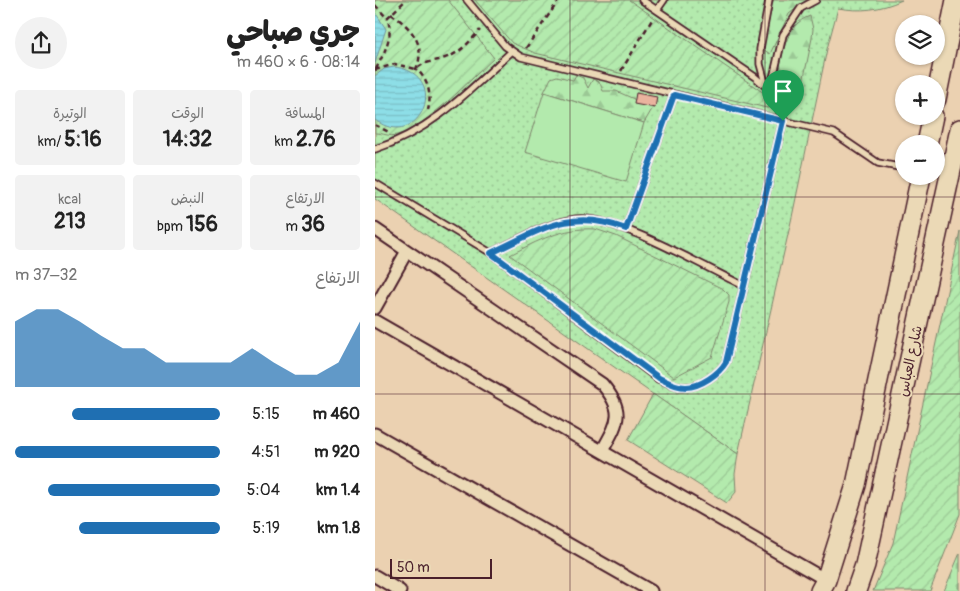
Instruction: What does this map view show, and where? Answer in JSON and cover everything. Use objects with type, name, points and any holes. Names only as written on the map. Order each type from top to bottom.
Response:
[{"type":"main road","points":[[941,75],[957,0]]},
{"type":"main road","name":"شارع العباس","points":[[856,591],[865,565],[960,130]]},
{"type":"main road","name":"شارع العباس","points":[[823,586],[855,485],[919,185]]},
{"type":"street","points":[[375,229],[602,384],[613,397],[618,412],[615,426],[602,451]]},
{"type":"street","points":[[375,308],[407,251]]},
{"type":"street","points":[[375,321],[602,451],[823,586]]},
{"type":"street","points":[[375,434],[651,591]]},
{"type":"street","points":[[375,576],[400,591]]},
{"type":"lane","points":[[467,0],[511,52],[534,61],[834,133],[878,163],[895,166]]},
{"type":"lane","points":[[642,0],[767,86],[773,94]]},
{"type":"lane","points":[[657,10],[664,0]]},
{"type":"lane","points":[[767,86],[760,64],[760,49],[769,0]]},
{"type":"lane","points":[[375,183],[491,253],[659,378],[674,385],[687,387],[722,370],[726,362],[783,121],[771,87],[772,78],[783,35],[801,8],[816,0]]},
{"type":"lane","points":[[375,149],[403,139],[425,126],[511,52]]},
{"type":"lane","points":[[626,229],[674,95]]},
{"type":"lane","points":[[491,253],[549,226],[576,219],[598,220],[626,229],[744,286]]},
{"type":"path","points":[[387,18],[406,0]]},
{"type":"path","points":[[511,52],[522,52],[528,46],[559,0]]},
{"type":"path","points":[[375,4],[387,18],[389,24],[387,44],[375,70]]},
{"type":"path","points":[[615,81],[657,10]]},
{"type":"path","points":[[391,14],[408,26],[418,42],[420,55],[416,69]]},
{"type":"path","points":[[416,69],[423,63],[445,58],[462,50],[486,24]]},
{"type":"path","points":[[375,70],[395,64],[416,69],[422,74],[429,93],[427,115]]},
{"type":"path","points":[[375,126],[388,132],[397,133]]},
{"type":"green space","points":[[375,0],[902,0],[870,9],[838,8],[827,49],[792,217],[738,454],[375,199]]},
{"type":"green space","points":[[375,0],[448,0],[494,58],[434,113],[421,123],[397,135],[375,133]]},
{"type":"green space","points":[[475,0],[629,0],[764,93],[771,101],[772,107],[767,108],[535,53],[512,43]]},
{"type":"green space","points":[[773,0],[807,0],[789,14],[770,54],[763,49]]},
{"type":"green space","points":[[810,16],[813,29],[812,38],[800,97],[795,105],[786,102],[784,90],[778,81],[781,62],[786,43],[795,26]]},
{"type":"green space","points":[[576,75],[583,78],[588,88],[593,79],[600,83],[603,91],[616,91],[634,99],[636,104],[650,107],[655,104],[644,123],[544,92],[551,78],[557,76],[573,80]]},
{"type":"green space","points":[[544,92],[644,123],[626,182],[525,152]]},
{"type":"green space","points":[[595,229],[616,236],[723,289],[729,295],[729,302],[712,357],[674,377],[510,255],[551,236],[572,230]]},
{"type":"green space","points":[[960,231],[960,514],[930,591],[873,591],[893,543]]},
{"type":"green space","points":[[653,394],[738,454],[735,474],[736,492],[727,503],[628,440]]},
{"type":"green space","points":[[960,553],[960,591],[944,591]]},
{"type":"water","points":[[375,12],[386,29],[375,63]]},
{"type":"water","points":[[394,67],[412,72],[422,82],[426,95],[423,108],[417,119],[406,126],[391,127],[375,120],[375,76],[384,69]]},
{"type":"building","points":[[636,93],[657,97],[655,108],[634,104]]},
{"type":"route","points":[[674,95],[783,121],[726,362],[722,370],[700,383],[687,387],[674,385],[659,378],[491,253],[549,226],[576,219],[598,220],[626,229],[674,95]]}]
